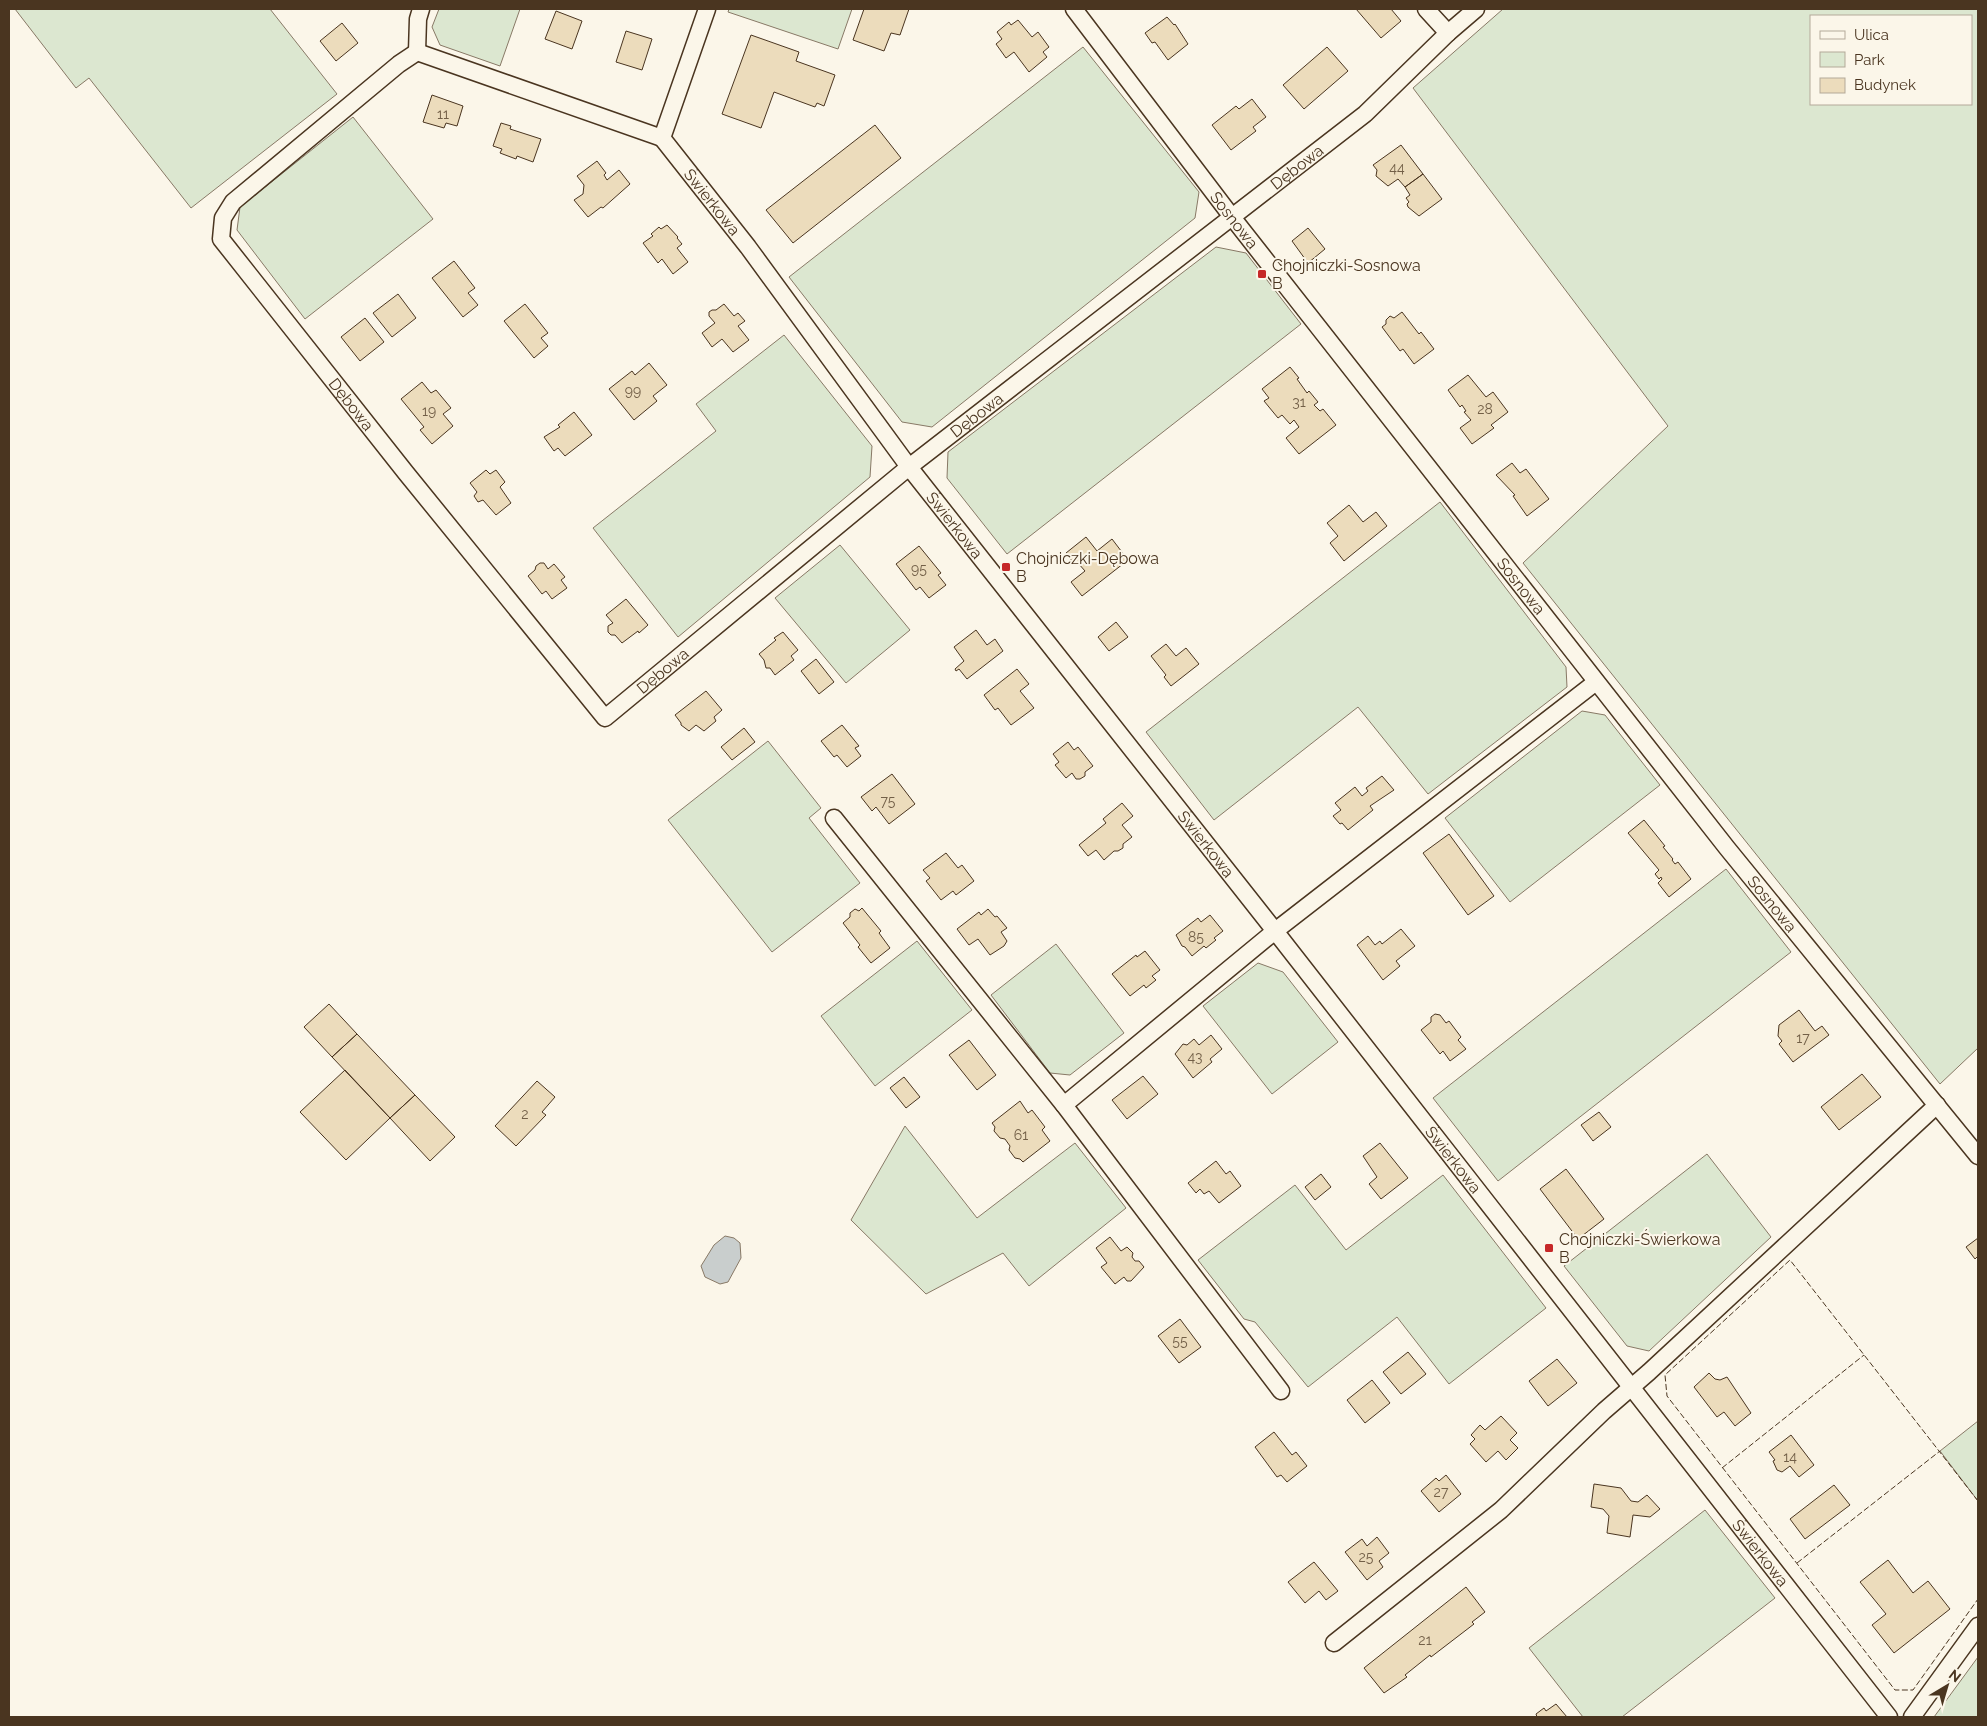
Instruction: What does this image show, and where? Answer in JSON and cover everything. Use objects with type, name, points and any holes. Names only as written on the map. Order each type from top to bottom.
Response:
[{"type":"street","points":[[420,9],[417,52],[662,138],[708,9]]},
{"type":"street","name":"Sosnowa","points":[[1074,9],[1232,217],[1596,682],[1727,848],[1978,1156]]},
{"type":"street","points":[[1426,9],[1448,33]]},
{"type":"street","name":"Dębowa","points":[[417,52],[399,64],[233,202],[223,218],[221,239],[400,466],[605,718],[909,467],[1365,114],[1448,33],[1476,9]]},
{"type":"street","name":"Świerkowa","points":[[662,138],[748,246],[909,467],[1275,931],[1889,1717]]},
{"type":"street","points":[[1064,1104],[1275,931],[1596,682]]},
{"type":"street","points":[[834,818],[1064,1104],[1281,1392]]},
{"type":"street","points":[[1334,1643],[1501,1510],[1631,1387],[1937,1105]]},
{"type":"street","points":[[1912,1717],[1978,1626]]},
{"type":"green space","points":[[15,9],[270,9],[337,94],[191,208],[89,78],[76,88]]},
{"type":"green space","points":[[439,9],[520,9],[500,66],[440,45],[432,27]]},
{"type":"green space","points":[[729,9],[852,9],[838,49],[728,12]]},
{"type":"green space","points":[[1503,9],[1978,9],[1978,1048],[1940,1084],[1523,563],[1668,426],[1413,88]]},
{"type":"green space","points":[[1083,47],[1199,192],[1195,218],[932,427],[902,422],[789,277]]},
{"type":"green space","points":[[353,117],[433,219],[305,319],[237,230],[240,207]]},
{"type":"green space","points":[[1216,247],[1246,253],[1301,324],[1007,554],[947,478],[948,452]]},
{"type":"green space","points":[[784,335],[872,446],[870,477],[678,637],[593,528],[716,431],[696,404]]},
{"type":"green space","points":[[1440,502],[1566,667],[1567,687],[1428,794],[1358,707],[1214,820],[1146,732]]},
{"type":"green space","points":[[840,545],[910,630],[846,683],[775,598]]},
{"type":"green space","points":[[1582,711],[1605,715],[1660,785],[1510,902],[1445,818]]},
{"type":"green space","points":[[768,741],[821,808],[809,818],[860,883],[772,952],[668,820]]},
{"type":"green space","points":[[1726,869],[1791,952],[1498,1181],[1433,1098]]},
{"type":"green space","points":[[917,941],[972,1010],[875,1086],[821,1016]]},
{"type":"green space","points":[[1056,944],[1124,1033],[1070,1075],[1050,1073],[991,995]]},
{"type":"green space","points":[[1258,963],[1283,972],[1338,1042],[1272,1094],[1203,1006]]},
{"type":"green space","points":[[905,1126],[977,1218],[1075,1143],[1126,1208],[1029,1286],[1003,1253],[926,1294],[851,1220]]},
{"type":"green space","points":[[1707,1154],[1771,1237],[1649,1351],[1627,1346],[1564,1266]]},
{"type":"green space","points":[[1443,1175],[1546,1308],[1449,1384],[1397,1317],[1308,1387],[1255,1322],[1244,1319],[1198,1260],[1295,1185],[1346,1250]]},
{"type":"green space","points":[[1978,1421],[1978,1501],[1940,1451]]},
{"type":"green space","points":[[1705,1510],[1775,1598],[1622,1717],[1583,1717],[1529,1648]]},
{"type":"green space","points":[[1978,1657],[1978,1717],[1934,1717]]},
{"type":"shaded area","points":[[725,1236],[734,1238],[740,1243],[741,1258],[728,1282],[720,1284],[705,1277],[701,1266],[714,1245]]},
{"type":"building","points":[[864,9],[909,9],[900,35],[891,33],[884,51],[853,40]]},
{"type":"building","points":[[1356,9],[1391,9],[1401,21],[1381,38]]},
{"type":"building","points":[[556,11],[582,21],[572,49],[545,39]]},
{"type":"building","points":[[1167,17],[1175,24],[1188,44],[1168,60],[1155,42],[1152,43],[1145,33]]},
{"type":"building","points":[[1018,20],[1032,37],[1038,32],[1049,47],[1043,52],[1047,57],[1029,72],[1014,52],[1006,58],[996,44],[1002,39],[997,32],[1009,22],[1011,25]]},
{"type":"building","points":[[342,23],[358,43],[336,61],[320,41]]},
{"type":"building","points":[[626,31],[652,39],[642,70],[616,62]]},
{"type":"building","points":[[751,35],[799,52],[796,61],[835,75],[824,106],[817,103],[815,107],[774,92],[761,128],[722,114]]},
{"type":"building","points":[[1327,47],[1348,71],[1304,109],[1283,85]]},
{"type":"building","points":[[432,95],[463,106],[457,126],[446,123],[444,128],[423,122]]},
{"type":"building","points":[[1252,99],[1266,117],[1253,127],[1256,131],[1231,150],[1212,125],[1236,106],[1239,109]]},
{"type":"building","points":[[501,123],[511,126],[510,129],[541,139],[533,162],[517,156],[516,159],[500,153],[502,149],[493,146]]},
{"type":"building","points":[[875,125],[901,158],[793,243],[766,210]]},
{"type":"building","points":[[1401,145],[1423,174],[1405,187],[1398,179],[1388,186],[1376,176],[1377,170],[1373,165]]},
{"type":"building","points":[[597,161],[606,173],[604,175],[607,180],[619,170],[630,184],[603,208],[601,207],[588,217],[574,200],[583,194],[584,185],[577,176]]},
{"type":"building","points":[[1423,174],[1442,199],[1419,216],[1408,207],[1407,204],[1409,202],[1406,198],[1410,195],[1405,187]]},
{"type":"building","points":[[667,225],[682,244],[677,248],[688,262],[673,274],[662,259],[658,263],[643,243],[653,236],[651,234],[659,227],[661,229]]},
{"type":"building","points":[[1308,228],[1325,249],[1308,263],[1292,241]]},
{"type":"building","points":[[454,261],[475,288],[468,293],[478,305],[463,317],[432,278]]},
{"type":"building","points":[[398,294],[416,318],[392,337],[373,313]]},
{"type":"building","points":[[525,304],[548,333],[541,338],[548,346],[534,358],[504,321]]},
{"type":"building","points":[[724,304],[734,316],[738,313],[745,321],[738,326],[749,340],[733,352],[722,339],[712,347],[702,333],[715,323],[709,316],[709,312],[716,310]]},
{"type":"building","points":[[1402,312],[1419,334],[1421,332],[1434,349],[1414,364],[1403,349],[1400,351],[1382,327],[1390,316],[1394,318]]},
{"type":"building","points":[[365,318],[384,342],[360,361],[341,337]]},
{"type":"building","points":[[649,363],[667,385],[653,396],[657,401],[634,420],[609,389],[632,371],[635,375]]},
{"type":"building","points":[[1290,367],[1299,378],[1297,379],[1307,393],[1309,391],[1318,402],[1314,405],[1320,411],[1323,409],[1336,425],[1299,454],[1286,438],[1299,427],[1294,420],[1290,424],[1282,415],[1278,418],[1264,401],[1269,398],[1262,389]]},
{"type":"building","points":[[1468,375],[1486,397],[1493,392],[1508,412],[1491,425],[1494,428],[1472,444],[1460,428],[1471,420],[1464,412],[1466,411],[1462,405],[1460,407],[1448,390]]},
{"type":"building","points":[[422,382],[431,393],[436,390],[451,408],[443,414],[453,426],[432,444],[420,430],[424,427],[401,399]]},
{"type":"building","points":[[574,412],[592,435],[565,456],[558,448],[554,451],[544,437],[560,427],[558,425]]},
{"type":"building","points":[[1512,463],[1520,473],[1526,469],[1549,499],[1527,516],[1513,496],[1515,495],[1496,475]]},
{"type":"building","points":[[486,470],[490,474],[496,470],[505,482],[500,487],[511,503],[496,515],[483,500],[478,502],[474,496],[477,492],[470,483]]},
{"type":"building","points":[[1349,505],[1363,522],[1376,512],[1387,526],[1344,561],[1330,543],[1338,536],[1327,523]]},
{"type":"building","points":[[1086,537],[1097,551],[1112,539],[1128,560],[1082,596],[1071,582],[1085,571],[1078,563],[1075,565],[1066,553]]},
{"type":"building","points":[[919,546],[941,573],[938,575],[946,585],[929,598],[920,587],[916,590],[896,564]]},
{"type":"building","points":[[540,563],[544,563],[548,569],[554,564],[565,577],[561,580],[567,588],[552,599],[546,591],[542,594],[528,576]]},
{"type":"building","points":[[626,599],[648,625],[622,643],[615,635],[611,635],[608,632],[608,626],[613,623],[606,615]]},
{"type":"building","points":[[1116,622],[1128,637],[1109,651],[1098,637]]},
{"type":"building","points":[[976,630],[987,645],[995,639],[1003,651],[967,679],[959,669],[956,671],[955,669],[964,661],[954,647]]},
{"type":"building","points":[[783,632],[798,650],[791,656],[794,660],[775,675],[770,668],[766,668],[764,660],[759,654],[776,640],[774,638]]},
{"type":"building","points":[[1166,644],[1176,656],[1186,648],[1199,664],[1171,686],[1164,677],[1166,675],[1151,656]]},
{"type":"building","points":[[816,659],[834,682],[819,694],[801,671]]},
{"type":"building","points":[[1017,669],[1029,684],[1020,691],[1034,708],[1011,725],[998,708],[995,710],[984,695]]},
{"type":"building","points":[[706,691],[722,710],[714,717],[716,721],[704,731],[696,725],[689,731],[681,725],[675,715]]},
{"type":"building","points":[[842,725],[859,746],[855,748],[861,756],[847,767],[837,755],[834,757],[821,741]]},
{"type":"building","points":[[744,728],[755,742],[732,760],[721,747]]},
{"type":"building","points":[[1068,742],[1074,750],[1078,747],[1093,766],[1080,779],[1076,779],[1072,773],[1066,778],[1055,765],[1059,762],[1053,754]]},
{"type":"building","points":[[892,774],[915,804],[889,824],[876,807],[872,811],[861,797]]},
{"type":"building","points":[[1382,776],[1394,790],[1370,806],[1373,810],[1348,830],[1333,816],[1341,810],[1335,803],[1355,787],[1362,796],[1368,791],[1366,788]]},
{"type":"building","points":[[1122,803],[1133,816],[1122,825],[1132,837],[1123,844],[1123,848],[1114,851],[1104,860],[1096,850],[1088,856],[1079,845],[1106,823],[1103,819]]},
{"type":"building","points":[[1644,820],[1665,846],[1663,847],[1675,864],[1678,862],[1691,879],[1669,897],[1658,883],[1662,879],[1661,877],[1659,879],[1655,874],[1659,870],[1628,833]]},
{"type":"building","points":[[1449,834],[1494,896],[1468,915],[1423,853]]},
{"type":"building","points":[[946,853],[958,868],[962,865],[974,881],[956,895],[953,891],[941,900],[926,881],[930,878],[923,870]]},
{"type":"building","points":[[862,908],[881,931],[879,933],[890,948],[871,963],[843,923],[855,909],[859,911]]},
{"type":"building","points":[[988,909],[1007,928],[1001,932],[1007,941],[1004,946],[990,955],[978,939],[969,945],[957,929],[979,912],[981,915]]},
{"type":"building","points":[[1210,915],[1223,931],[1214,938],[1216,940],[1206,948],[1204,946],[1192,956],[1182,946],[1176,935],[1198,918],[1201,922]]},
{"type":"building","points":[[1401,929],[1415,946],[1396,961],[1400,966],[1383,980],[1357,945],[1368,936],[1375,945],[1380,941],[1382,944]]},
{"type":"building","points":[[1145,951],[1160,970],[1152,976],[1156,980],[1146,988],[1144,985],[1130,996],[1112,974],[1136,955],[1137,957]]},
{"type":"building","points":[[329,1004],[357,1034],[332,1057],[304,1027]]},
{"type":"building","points":[[1799,1010],[1815,1031],[1822,1026],[1829,1035],[1793,1062],[1779,1044],[1782,1041],[1778,1036],[1779,1025]]},
{"type":"building","points":[[1435,1014],[1440,1015],[1446,1023],[1449,1021],[1461,1037],[1458,1040],[1466,1049],[1450,1061],[1443,1051],[1440,1054],[1421,1030],[1431,1022],[1431,1017]]},
{"type":"building","points":[[357,1034],[415,1095],[390,1118],[332,1057]]},
{"type":"building","points":[[1211,1035],[1222,1049],[1210,1059],[1212,1062],[1193,1078],[1175,1054],[1183,1044],[1187,1045],[1194,1039],[1199,1045]]},
{"type":"building","points":[[969,1040],[996,1075],[977,1090],[949,1055]]},
{"type":"building","points":[[345,1070],[390,1118],[346,1160],[300,1112]]},
{"type":"building","points":[[1862,1074],[1881,1097],[1839,1130],[1821,1107]]},
{"type":"building","points":[[1143,1076],[1158,1094],[1127,1119],[1112,1100]]},
{"type":"building","points":[[904,1077],[920,1097],[906,1108],[890,1088]]},
{"type":"building","points":[[537,1081],[555,1097],[542,1112],[546,1115],[516,1146],[495,1126]]},
{"type":"building","points":[[415,1095],[455,1137],[430,1161],[390,1118]]},
{"type":"building","points":[[1020,1101],[1028,1113],[1032,1110],[1045,1127],[1042,1130],[1050,1141],[1023,1162],[1015,1158],[1009,1150],[1010,1146],[1005,1139],[1000,1138],[994,1131],[995,1127],[992,1123]]},
{"type":"building","points":[[1599,1112],[1611,1127],[1593,1141],[1581,1125]]},
{"type":"building","points":[[1380,1143],[1408,1178],[1381,1199],[1369,1184],[1377,1177],[1363,1156]]},
{"type":"building","points":[[1216,1161],[1226,1174],[1230,1171],[1241,1186],[1219,1203],[1209,1191],[1204,1194],[1200,1189],[1196,1193],[1188,1183]]},
{"type":"building","points":[[1566,1169],[1604,1219],[1578,1239],[1540,1189]]},
{"type":"building","points":[[1321,1174],[1331,1187],[1315,1200],[1305,1187]]},
{"type":"building","points":[[1110,1237],[1121,1251],[1127,1247],[1133,1253],[1132,1257],[1135,1261],[1139,1261],[1144,1267],[1131,1281],[1127,1281],[1124,1277],[1115,1284],[1101,1267],[1107,1263],[1096,1248]]},
{"type":"building","points":[[1978,1238],[1978,1256],[1975,1259],[1966,1247]]},
{"type":"building","points":[[1180,1319],[1201,1347],[1179,1363],[1158,1336]]},
{"type":"building","points":[[1408,1352],[1426,1374],[1401,1394],[1383,1372]]},
{"type":"building","points":[[1557,1359],[1577,1383],[1548,1406],[1529,1381]]},
{"type":"building","points":[[1709,1373],[1715,1379],[1720,1380],[1727,1377],[1751,1413],[1735,1426],[1724,1412],[1717,1417],[1694,1387]]},
{"type":"building","points":[[1372,1380],[1390,1403],[1365,1423],[1347,1400]]},
{"type":"building","points":[[1501,1416],[1517,1433],[1510,1440],[1518,1448],[1506,1460],[1498,1451],[1486,1462],[1470,1444],[1475,1439],[1471,1435],[1480,1425],[1485,1430]]},
{"type":"building","points":[[1274,1432],[1292,1455],[1296,1452],[1307,1466],[1287,1482],[1281,1475],[1277,1477],[1255,1447]]},
{"type":"building","points":[[1791,1435],[1814,1465],[1799,1477],[1790,1466],[1782,1472],[1777,1470],[1773,1461],[1775,1460],[1769,1452]]},
{"type":"building","points":[[1446,1475],[1461,1494],[1439,1512],[1421,1491],[1436,1478],[1439,1481]]},
{"type":"building","points":[[1594,1484],[1621,1488],[1631,1501],[1638,1502],[1647,1495],[1660,1509],[1650,1517],[1633,1515],[1630,1537],[1607,1533],[1609,1516],[1603,1509],[1591,1507]]},
{"type":"building","points":[[1834,1485],[1850,1505],[1805,1539],[1790,1519]]},
{"type":"building","points":[[1377,1537],[1389,1553],[1379,1561],[1383,1567],[1367,1580],[1345,1552],[1362,1539],[1367,1546]]},
{"type":"building","points":[[1888,1560],[1913,1593],[1928,1581],[1950,1609],[1894,1653],[1872,1625],[1886,1614],[1860,1582]]},
{"type":"building","points":[[1314,1562],[1338,1591],[1326,1600],[1319,1591],[1305,1603],[1288,1582]]},
{"type":"building","points":[[1466,1587],[1485,1612],[1472,1622],[1474,1624],[1431,1657],[1430,1655],[1405,1675],[1407,1677],[1384,1693],[1364,1668]]},
{"type":"building","points":[[1556,1704],[1567,1717],[1537,1717],[1536,1714],[1544,1708],[1546,1711]]},
{"type":"fence","points":[[1978,1501],[1790,1260],[1665,1375],[1667,1396],[1895,1690],[1913,1690],[1978,1599]]},
{"type":"fence","points":[[1722,1468],[1864,1355]]},
{"type":"fence","points":[[1797,1563],[1940,1451]]},
{"type":"place","name":"Chojniczki-Sosnowa B","points":[[1262,274]]},
{"type":"place","name":"Chojniczki-Dębowa B","points":[[1006,567]]},
{"type":"place","name":"Chojniczki-Świerkowa B","points":[[1549,1248]]}]
